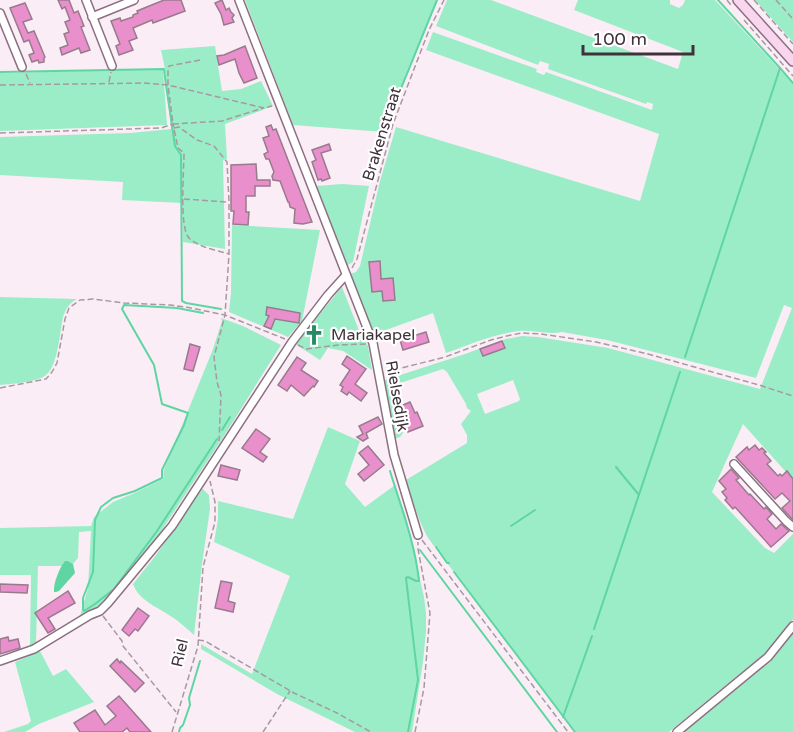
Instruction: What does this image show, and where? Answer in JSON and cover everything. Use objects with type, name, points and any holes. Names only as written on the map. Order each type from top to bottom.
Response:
[{"type":"main road","points":[[736,5],[793,61]]},
{"type":"street","points":[[86,0],[111,69]]},
{"type":"street","points":[[92,17],[134,0]]},
{"type":"street","name":"Rielsedijk","points":[[239,0],[373,344],[394,455],[418,535]]},
{"type":"street","points":[[0,13],[22,67]]},
{"type":"street","points":[[0,661],[34,649],[100,611],[108,603],[172,526],[292,342],[346,275]]},
{"type":"street","points":[[734,464],[793,527]]},
{"type":"street","points":[[676,732],[768,657],[793,626]]},
{"type":"path","name":"Brakenstraat","points":[[346,275],[357,259],[393,124],[429,30],[444,0]]},
{"type":"path","points":[[727,0],[736,5]]},
{"type":"path","points":[[753,0],[793,44]]},
{"type":"path","points":[[776,0],[793,19]]},
{"type":"path","points":[[742,18],[793,76]]},
{"type":"path","points":[[200,60],[170,66],[167,71],[172,124],[178,148],[184,153],[183,224],[187,236],[201,246],[229,254]]},
{"type":"path","points":[[22,67],[30,84]]},
{"type":"path","points":[[108,83],[111,69]]},
{"type":"path","points":[[0,85],[144,82],[168,85],[264,108]]},
{"type":"path","points":[[0,134],[161,128],[172,124],[222,121],[279,104]]},
{"type":"path","points":[[174,128],[179,127],[197,140],[214,146],[226,162],[229,254],[225,315],[214,357],[220,395],[219,446],[221,450]]},
{"type":"path","points":[[183,199],[229,202]]},
{"type":"path","points":[[0,388],[46,378],[52,372],[57,363],[69,308],[80,300],[170,305],[225,315],[306,349],[373,344]]},
{"type":"path","points":[[378,370],[390,371],[445,357],[511,335],[542,334],[596,342],[648,354],[793,396]]},
{"type":"path","name":"Riel","points":[[177,712],[196,653],[203,567],[215,522],[212,488],[207,473]]},
{"type":"path","points":[[415,732],[424,688],[430,613],[418,549],[418,535]]},
{"type":"path","points":[[418,535],[568,732]]},
{"type":"path","name":"Riel","points":[[100,611],[122,641],[123,646],[177,712]]},
{"type":"path","points":[[198,640],[371,732]]},
{"type":"path","points":[[263,732],[290,690]]},
{"type":"path","points":[[171,732],[177,712]]},
{"type":"shaded area","points":[[245,0],[438,0],[408,68],[384,132],[293,125]]},
{"type":"shaded area","points":[[447,0],[491,0],[678,69],[683,52],[574,10],[578,0],[670,0],[670,4],[679,8],[685,0],[715,0],[793,84],[793,480],[743,424],[712,492],[765,548],[774,553],[793,534],[793,619],[764,654],[669,732],[576,732],[428,538],[413,502],[406,480],[467,443],[467,435],[461,424],[471,411],[443,369],[397,384],[393,388],[403,433],[394,439],[385,380],[506,339],[522,336],[608,348],[760,389],[792,308],[784,305],[756,378],[607,340],[562,332],[510,332],[446,353],[433,313],[372,335],[350,274],[356,272],[360,266],[380,181],[396,127],[640,201],[659,134],[426,50],[433,32],[537,69],[536,72],[544,75],[546,72],[652,110],[653,104],[647,102],[646,104],[548,69],[549,64],[540,61],[538,65],[436,26]],"holes":[[[513,380],[520,399],[485,414],[477,394]]]},
{"type":"shaded area","points":[[755,0],[793,0],[793,42]]},
{"type":"shaded area","points":[[215,46],[222,91],[241,89],[261,81],[273,106],[225,124],[227,159],[223,160],[225,249],[183,242],[182,203],[122,200],[123,182],[0,175],[0,137],[130,133],[171,129],[161,50]]},
{"type":"shaded area","points":[[163,69],[167,125],[0,131],[0,73]]},
{"type":"shaded area","points":[[342,184],[369,186],[353,262],[348,265],[316,186]]},
{"type":"shaded area","points":[[232,225],[320,230],[302,321],[288,337],[229,312]]},
{"type":"shaded area","points":[[342,287],[360,333],[368,346],[372,370],[343,351],[328,348],[320,360],[295,344]]},
{"type":"shaded area","points":[[0,297],[77,299],[65,311],[58,348],[53,364],[46,375],[24,382],[0,385]]},
{"type":"shaded area","points":[[221,318],[281,345],[156,539],[105,600],[80,616],[88,588],[91,531],[79,532],[78,558],[73,564],[68,561],[62,566],[38,566],[36,644],[30,646],[31,575],[0,575],[0,528],[91,526],[94,517],[113,502],[163,479],[164,470],[213,349]]},
{"type":"shaded area","points":[[328,427],[360,441],[345,484],[365,507],[395,485],[406,517],[426,613],[423,662],[412,732],[355,732],[277,694],[201,649],[201,644],[252,674],[290,576],[214,542],[218,501],[293,519]]},
{"type":"shaded area","points":[[202,489],[209,495],[210,509],[194,635],[175,619],[144,599],[133,584]]},
{"type":"shaded area","points":[[65,561],[73,564],[75,573],[59,591],[54,592],[57,575]]},
{"type":"shaded area","points":[[793,633],[793,732],[684,732],[772,660]]},
{"type":"shaded area","points":[[40,651],[53,676],[66,669],[94,702],[25,732],[4,732],[31,721],[15,662]]},
{"type":"building","points":[[58,0],[69,0],[74,13],[78,11],[84,26],[81,27],[90,50],[81,53],[79,48],[62,55],[60,48],[68,45],[64,34],[69,32],[65,22],[70,20],[65,7],[62,9]]},
{"type":"building","points":[[164,0],[181,0],[185,11],[133,28],[137,38],[129,41],[133,50],[119,55],[116,46],[120,44],[111,21],[133,17],[138,13],[137,11]]},
{"type":"building","points":[[222,0],[226,10],[229,8],[234,15],[232,18],[234,22],[224,25],[215,3]]},
{"type":"building","points":[[25,3],[32,19],[23,22],[28,33],[34,31],[45,57],[44,62],[39,63],[38,60],[32,62],[29,55],[34,53],[29,40],[24,42],[10,8]]},
{"type":"building","points":[[245,46],[257,78],[244,83],[235,59],[219,65],[217,56]]},
{"type":"building","points":[[271,125],[273,130],[276,129],[312,222],[294,223],[295,209],[290,207],[280,181],[273,180],[274,172],[269,159],[266,159],[264,154],[268,152],[263,138],[269,136],[266,127]]},
{"type":"building","points":[[329,144],[331,150],[321,153],[330,178],[322,181],[318,180],[312,162],[316,160],[312,150]]},
{"type":"building","points":[[256,164],[257,180],[270,180],[270,186],[255,186],[255,196],[246,196],[246,212],[249,212],[248,225],[233,224],[231,165]]},
{"type":"building","points":[[380,261],[381,279],[393,278],[395,300],[383,301],[382,291],[372,292],[369,262]]},
{"type":"building","points":[[267,307],[300,313],[299,323],[275,319],[271,329],[264,326],[269,316],[266,315]]},
{"type":"building","points":[[426,332],[429,342],[403,350],[400,340]]},
{"type":"building","points":[[502,341],[505,348],[483,356],[480,349]]},
{"type":"building","points":[[190,344],[200,347],[193,371],[184,369]]},
{"type":"building","points":[[347,356],[366,369],[355,384],[367,393],[361,401],[349,392],[347,395],[341,391],[343,387],[340,385],[350,370],[342,364]]},
{"type":"building","points":[[297,357],[306,363],[301,370],[318,381],[304,396],[291,385],[287,391],[278,385]]},
{"type":"building","points":[[410,402],[423,426],[408,432],[402,418],[405,417],[401,406]]},
{"type":"building","points":[[378,417],[382,424],[366,433],[368,438],[363,441],[357,437],[363,434],[359,426]]},
{"type":"building","points":[[256,429],[270,439],[260,452],[267,457],[263,462],[242,448]]},
{"type":"building","points":[[755,445],[759,450],[762,448],[766,452],[764,453],[771,461],[767,464],[778,476],[780,474],[782,476],[787,471],[793,479],[793,520],[782,508],[790,501],[782,493],[775,499],[736,457],[747,447],[749,450]]},
{"type":"building","points":[[368,446],[384,465],[364,481],[358,474],[369,465],[359,453]]},
{"type":"building","points":[[221,465],[240,470],[237,480],[218,476]]},
{"type":"building","points":[[731,469],[739,478],[736,480],[749,495],[772,514],[767,519],[776,529],[781,524],[789,531],[771,547],[735,507],[733,509],[725,500],[727,498],[722,492],[726,489],[719,481]]},
{"type":"building","points":[[221,581],[232,583],[228,601],[235,603],[233,612],[215,608]]},
{"type":"building","points":[[0,584],[28,585],[27,593],[0,592]]},
{"type":"building","points":[[68,591],[75,603],[48,618],[55,629],[48,633],[35,613]]},
{"type":"building","points":[[138,608],[149,616],[138,631],[135,629],[129,636],[122,630]]},
{"type":"building","points":[[8,637],[9,641],[18,639],[20,648],[0,654],[0,639]]},
{"type":"building","points":[[117,659],[144,683],[135,692],[110,666]]},
{"type":"building","points":[[119,696],[151,732],[130,732],[127,728],[122,732],[80,732],[74,723],[95,710],[105,725],[116,716],[107,706]]},
{"type":"waterway","points":[[384,130],[437,0]]},
{"type":"waterway","points":[[718,0],[780,68]]},
{"type":"waterway","points":[[685,357],[780,68],[793,83]]},
{"type":"waterway","points":[[0,72],[164,69],[166,85]]},
{"type":"waterway","points":[[166,85],[175,146],[181,155],[182,301],[221,309]]},
{"type":"waterway","points":[[203,313],[177,308],[124,305],[122,309],[154,365],[162,404],[188,413],[162,470],[162,478],[135,491],[113,498],[101,507],[95,520],[93,572],[83,598],[84,611],[114,589],[157,531],[217,439]]},
{"type":"waterway","points":[[594,629],[680,372]]},
{"type":"waterway","points":[[222,430],[230,417]]},
{"type":"waterway","points":[[616,467],[639,495]]},
{"type":"waterway","points":[[390,471],[411,539],[419,581],[406,578],[418,680],[408,732]]},
{"type":"waterway","points":[[511,526],[535,510]]},
{"type":"waterway","points":[[436,547],[449,563]]},
{"type":"waterway","points":[[420,550],[557,732]]},
{"type":"waterway","points":[[454,572],[575,732]]},
{"type":"waterway","points":[[563,717],[592,636]]},
{"type":"waterway","points":[[179,732],[190,705],[189,698],[200,661]]},
{"type":"place","name":"Mariakapel","points":[[314,335]]}]
